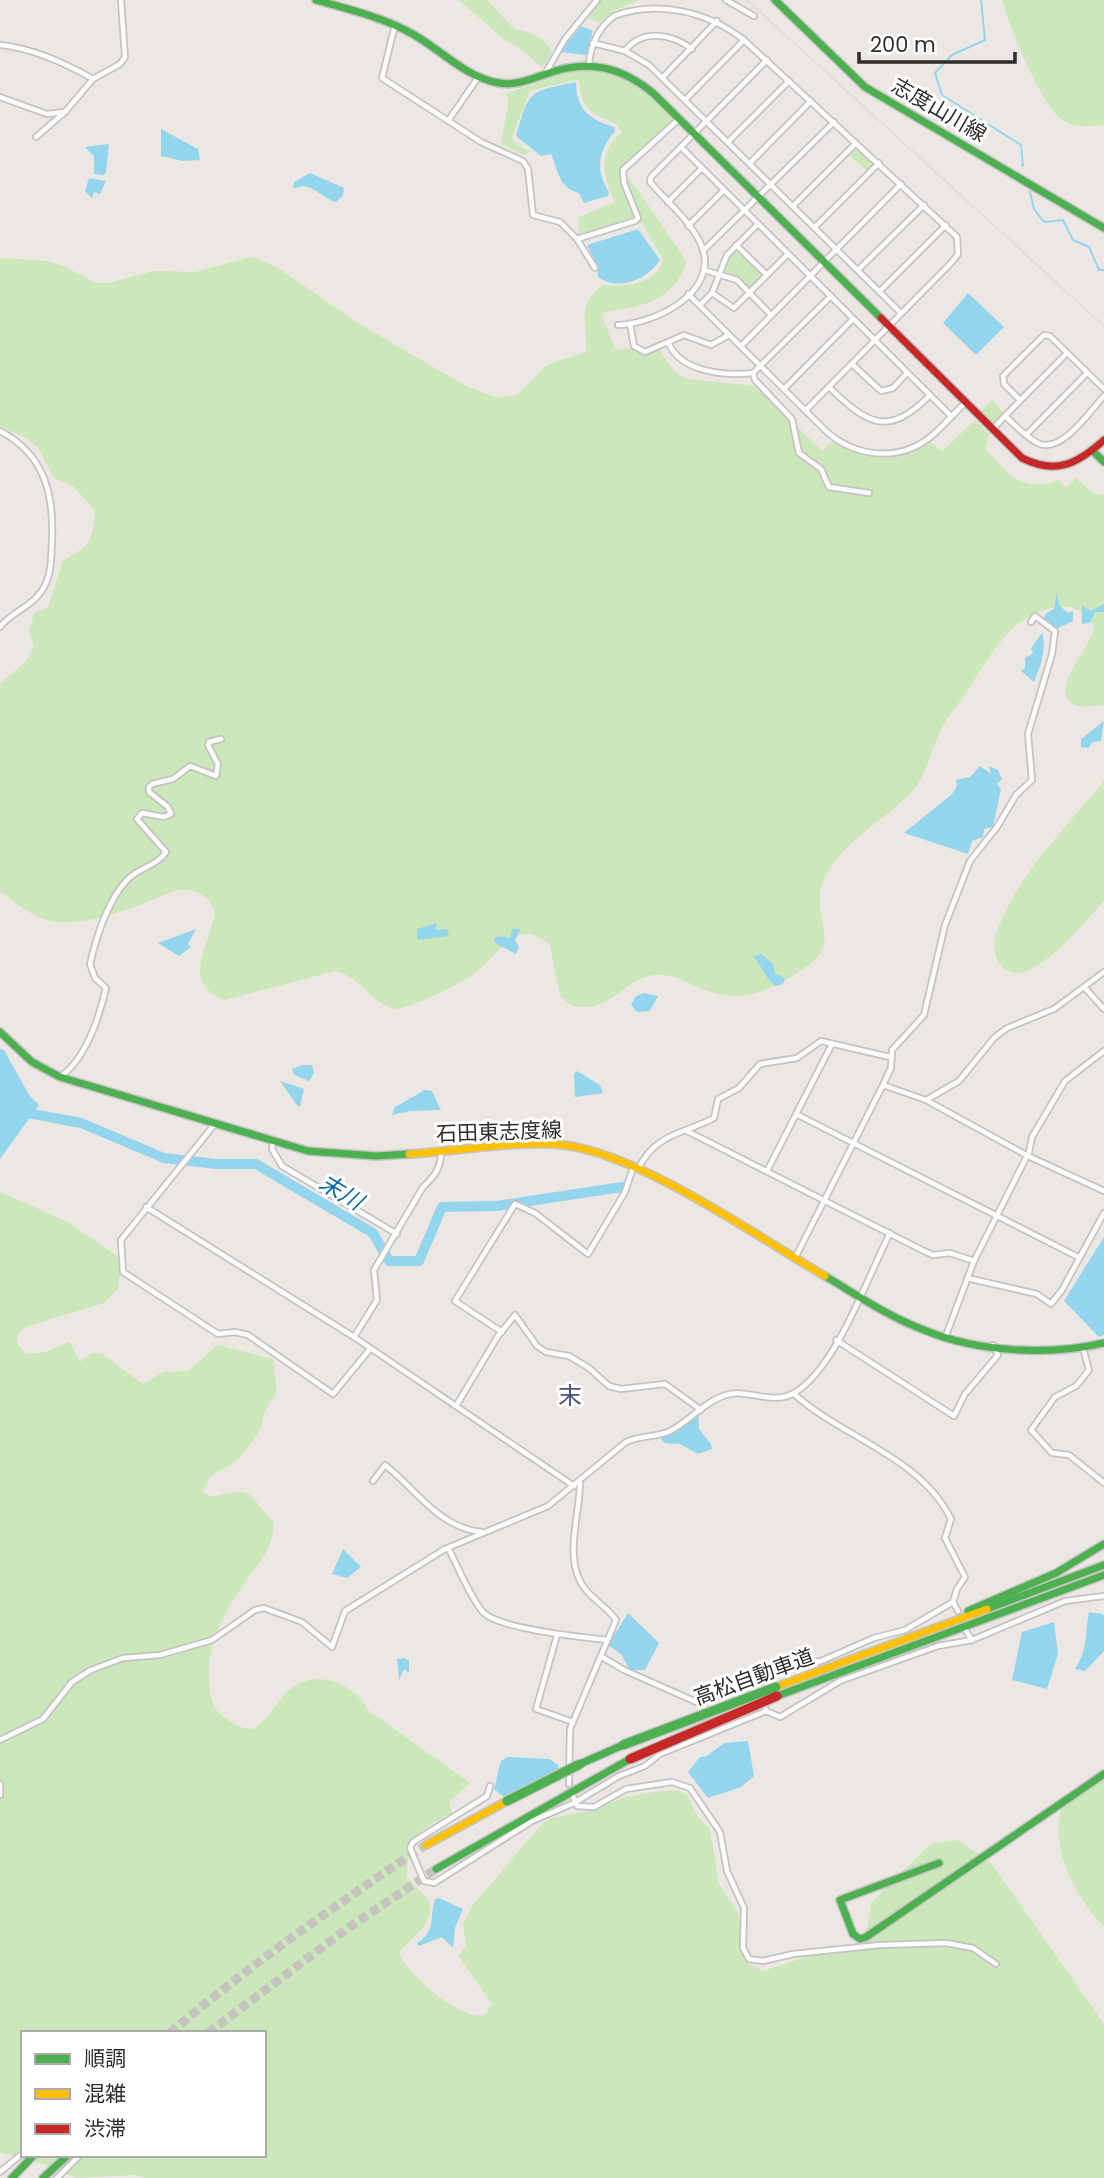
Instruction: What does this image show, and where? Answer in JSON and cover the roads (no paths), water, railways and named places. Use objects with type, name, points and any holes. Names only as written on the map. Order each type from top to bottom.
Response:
[{"type":"main road","points":[[316,0],[395,25],[479,76],[513,84],[589,63],[617,68],[630,74],[679,119],[1022,458],[1043,468],[1068,467],[1104,440]]},
{"type":"main road","name":"志度山川線","points":[[775,0],[865,87],[1104,228]]},
{"type":"main road","points":[[1093,450],[1104,462]]},
{"type":"main road","name":"石田東志度線","points":[[0,1032],[32,1062],[60,1077],[308,1151],[351,1155],[554,1144],[591,1151],[635,1168],[893,1317],[945,1338],[992,1344],[1083,1347],[1104,1343]]},
{"type":"main road","points":[[977,1614],[1002,1604],[1089,1556],[1104,1544]]},
{"type":"main road","name":"高松自動車道","points":[[426,1845],[580,1764],[623,1745],[776,1691],[1104,1566]]},
{"type":"main road","name":"高松自動車道","points":[[1002,1604],[1058,1593],[1104,1575]]},
{"type":"main road","points":[[1058,1593],[1104,1580]]},
{"type":"main road","name":"高松自動車道","points":[[436,1870],[630,1759],[776,1691],[902,1640],[977,1614]]},
{"type":"main road","points":[[939,1863],[840,1900],[853,1934],[860,1938],[866,1937],[1104,1774]]},
{"type":"main road","points":[[12,2178],[32,2157]]},
{"type":"main road","points":[[43,2178],[66,2157]]},
{"type":"street","points":[[36,137],[65,112],[93,79],[120,64],[125,57],[121,0]]},
{"type":"street","points":[[546,73],[547,66],[565,39],[597,0]]},
{"type":"street","points":[[726,0],[754,16]]},
{"type":"street","points":[[589,63],[593,43],[610,19],[622,11],[647,3],[674,4],[717,21],[744,40],[957,237],[958,254],[806,410]]},
{"type":"street","points":[[663,77],[717,21]]},
{"type":"street","points":[[395,25],[382,78],[493,149],[523,162],[528,169],[531,212],[560,222],[576,239],[595,268]]},
{"type":"street","points":[[625,51],[636,41],[660,36],[671,37],[692,49]]},
{"type":"street","points":[[685,99],[744,40]]},
{"type":"street","points":[[593,43],[625,51],[663,77],[901,313]]},
{"type":"street","points":[[0,45],[14,46],[58,60],[93,79]]},
{"type":"street","points":[[618,324],[630,324],[660,316],[688,294],[704,270],[703,251],[688,226],[650,183],[651,177],[766,60]]},
{"type":"street","points":[[448,121],[479,76]]},
{"type":"street","points":[[728,142],[789,81]]},
{"type":"street","points":[[0,97],[47,114],[65,112]]},
{"type":"street","points":[[750,163],[811,102]]},
{"type":"street","points":[[576,239],[638,218],[624,183],[623,170],[679,119]]},
{"type":"street","points":[[703,251],[746,212],[834,122]]},
{"type":"street","points":[[793,206],[856,142]]},
{"type":"street","points":[[681,147],[951,416]]},
{"type":"street","points":[[815,227],[879,163]]},
{"type":"street","points":[[668,202],[702,168]]},
{"type":"street","points":[[741,346],[901,184]]},
{"type":"street","points":[[688,226],[724,190]]},
{"type":"street","points":[[858,270],[924,205]]},
{"type":"street","points":[[700,305],[712,293],[727,255],[758,224]]},
{"type":"street","points":[[880,291],[946,225]]},
{"type":"street","points":[[736,245],[766,275]]},
{"type":"street","points":[[712,293],[734,308],[788,254]]},
{"type":"street","points":[[704,270],[737,280],[751,291],[771,315]]},
{"type":"street","points":[[688,294],[845,445],[876,454],[913,448],[929,439],[965,403]]},
{"type":"street","points":[[669,344],[678,360],[692,368],[753,373],[831,296]]},
{"type":"street","points":[[783,388],[853,318]]},
{"type":"street","points":[[630,324],[631,340],[639,350],[645,352],[688,335],[698,342],[711,345],[729,335]]},
{"type":"street","points":[[1020,400],[1004,384],[1003,376],[1044,335],[1050,336],[1104,389]]},
{"type":"street","points":[[992,430],[1067,354]]},
{"type":"street","points":[[852,363],[881,391],[893,388],[907,373]]},
{"type":"street","points":[[753,373],[755,380],[792,419],[799,453],[821,469],[829,487],[869,493]]},
{"type":"street","points":[[1026,435],[1087,373]]},
{"type":"street","points":[[829,387],[861,416],[886,423],[911,413],[930,395]]},
{"type":"street","points":[[1005,416],[1037,443],[1053,445],[1062,440],[1104,396]]},
{"type":"street","points":[[0,430],[30,453],[43,472],[53,510],[51,567],[47,581],[40,594],[11,615],[0,627]]},
{"type":"street","points":[[795,1258],[883,1086],[891,1068],[890,1057],[896,1044],[924,1015],[945,925],[970,861],[997,827],[1016,795],[1032,780],[1028,734],[1052,654],[1055,631],[1035,616],[1031,622]]},
{"type":"street","points":[[60,1077],[73,1068],[103,1000],[106,988],[95,978],[90,964],[116,896],[126,881],[162,859],[166,852],[137,819],[142,813],[168,817],[171,814],[167,807],[149,792],[149,787],[173,779],[190,766],[216,776],[218,764],[208,745],[209,742],[221,739]]},
{"type":"street","points":[[926,1100],[959,1081],[994,1038],[1007,1028],[1054,1009],[1104,972]]},
{"type":"street","points":[[1085,988],[1104,1009]]},
{"type":"street","points":[[502,1332],[455,1301],[515,1204],[535,1213],[588,1254],[625,1192],[635,1168],[647,1153],[667,1135],[687,1131],[714,1118],[718,1099],[748,1080],[760,1065],[797,1058],[821,1041],[890,1057]]},
{"type":"street","points":[[767,1171],[832,1044]]},
{"type":"street","points":[[945,1338],[974,1261],[1028,1156],[1032,1137],[1065,1081],[1104,1051]]},
{"type":"street","points":[[883,1086],[926,1100],[1028,1156],[1104,1191]]},
{"type":"street","points":[[796,1114],[1078,1257]]},
{"type":"street","points":[[214,1125],[121,1240],[123,1272],[218,1334],[235,1332],[248,1335],[333,1394],[370,1349]]},
{"type":"street","points":[[687,1131],[933,1255],[950,1253],[974,1261]]},
{"type":"street","points":[[273,1142],[272,1149],[282,1166],[397,1234]]},
{"type":"street","points":[[354,1337],[375,1305],[374,1270],[423,1187],[441,1164],[441,1151]]},
{"type":"street","points":[[146,1207],[354,1337],[577,1484]]},
{"type":"street","points":[[967,1278],[1037,1294],[1051,1304],[1062,1290],[1104,1213]]},
{"type":"street","points":[[0,1740],[43,1719],[72,1682],[91,1670],[123,1658],[160,1655],[201,1644],[221,1636],[255,1610],[264,1608],[302,1622],[332,1647],[345,1611],[448,1548],[548,1506],[626,1442],[638,1436],[667,1432],[728,1394],[772,1398],[794,1394],[818,1370],[836,1340],[861,1297],[869,1274],[890,1233]]},
{"type":"street","points":[[456,1406],[514,1315],[537,1346],[546,1352],[569,1356],[609,1386],[621,1389],[665,1384],[673,1387],[701,1410]]},
{"type":"street","points":[[836,1340],[954,1416],[965,1394],[998,1355],[992,1344]]},
{"type":"street","points":[[1083,1347],[1089,1370],[1086,1378],[1055,1397],[1031,1430],[1052,1453],[1069,1455],[1104,1483]]},
{"type":"street","points":[[766,1711],[758,1685],[761,1673],[833,1658],[865,1641],[914,1626],[953,1602],[965,1577],[945,1538],[951,1520],[939,1496],[905,1468],[794,1394]]},
{"type":"street","points":[[373,1481],[385,1465],[417,1496],[462,1530],[486,1532]]},
{"type":"street","points":[[569,1784],[569,1737],[573,1722],[585,1700],[592,1673],[602,1657],[615,1617],[585,1590],[577,1568],[577,1484]]},
{"type":"street","points":[[448,1548],[483,1613],[500,1621],[557,1634],[590,1641],[607,1640]]},
{"type":"street","points":[[490,1786],[487,1796],[413,1842],[411,1848],[424,1881],[434,1883],[532,1821],[574,1803],[619,1776],[645,1766],[660,1755],[716,1730],[766,1711],[779,1717],[840,1681],[938,1646],[972,1640],[1065,1601],[1104,1596]]},
{"type":"street","points":[[953,1602],[958,1611]]},
{"type":"street","points":[[967,1630],[972,1640]]},
{"type":"street","points":[[557,1634],[536,1709],[573,1722]]},
{"type":"street","points":[[602,1657],[624,1670],[703,1704],[716,1730]]},
{"type":"street","points":[[574,1803],[585,1808],[594,1807],[626,1789],[672,1782],[690,1788],[720,1832],[727,1871],[744,1908],[743,1948],[749,1959],[763,1961],[793,1954],[880,1945],[959,1944],[973,1948],[996,1964]]},
{"type":"street","points":[[0,1784],[0,1795]]},
{"type":"street","points":[[573,1796],[574,1803]]},
{"type":"street","points":[[0,2172],[21,2155]]},
{"type":"street","points":[[57,2178],[78,2157]]},
{"type":"water","points":[[581,26],[593,31],[586,55],[560,52]]},
{"type":"water","points":[[576,82],[581,106],[591,116],[614,127],[615,131],[605,146],[600,161],[608,196],[584,203],[579,193],[572,191],[563,182],[551,154],[541,156],[516,136],[528,101],[533,95],[548,88]]},
{"type":"water","points":[[161,129],[198,149],[200,160],[183,161],[161,156]]},
{"type":"water","points":[[109,144],[106,172],[104,175],[94,174],[94,156],[85,147]]},
{"type":"water","points":[[310,173],[344,188],[343,195],[336,202],[308,187],[293,188],[294,182]]},
{"type":"water","points":[[89,178],[106,181],[100,194],[94,192],[92,198],[85,191]]},
{"type":"water","points":[[638,229],[660,260],[655,267],[641,278],[624,283],[598,277],[597,265],[587,245]]},
{"type":"water","points":[[968,293],[1004,327],[976,355],[943,323]]},
{"type":"water","points":[[1057,592],[1059,605],[1068,613],[1073,611],[1073,621],[1056,629],[1044,620],[1045,614],[1054,609]]},
{"type":"water","points":[[1104,604],[1104,612],[1095,612],[1090,623],[1082,624],[1082,605],[1090,611]]},
{"type":"water","points":[[1042,633],[1042,656],[1034,682],[1021,671],[1025,668],[1025,658],[1033,653],[1031,648]]},
{"type":"water","points":[[1104,721],[1101,741],[1092,742],[1089,748],[1081,747],[1081,739]]},
{"type":"water","points":[[980,766],[991,774],[989,766],[998,770],[1002,779],[997,784],[1001,789],[993,827],[984,829],[983,837],[972,841],[968,854],[904,833],[952,794],[957,786],[956,780],[970,777]]},
{"type":"water","points":[[437,923],[436,930],[447,929],[449,936],[417,940],[417,929]]},
{"type":"water","points":[[513,928],[520,930],[515,940],[519,946],[516,954],[495,943],[494,938],[510,938]]},
{"type":"water","points":[[196,929],[188,944],[191,947],[179,956],[158,943]]},
{"type":"water","points":[[761,954],[773,964],[775,974],[785,978],[783,984],[775,986],[769,980],[753,956]]},
{"type":"water","points":[[644,993],[658,996],[650,1011],[637,1012],[631,1005],[636,996]]},
{"type":"water","points":[[0,1049],[4,1050],[29,1095],[39,1105],[0,1159]]},
{"type":"water","points":[[312,1065],[314,1073],[309,1081],[294,1075],[292,1069]]},
{"type":"water","points":[[577,1071],[600,1085],[603,1093],[575,1097],[574,1074]]},
{"type":"water","points":[[280,1081],[304,1089],[300,1107],[296,1104]]},
{"type":"water","points":[[425,1090],[432,1091],[441,1110],[410,1111],[392,1115],[395,1107]]},
{"type":"water","points":[[1104,1237],[1104,1335],[1099,1337],[1064,1301]]},
{"type":"water","points":[[698,1412],[699,1429],[712,1449],[698,1454],[680,1444],[665,1443],[661,1439]]},
{"type":"water","points":[[343,1549],[361,1567],[347,1578],[332,1574]]},
{"type":"water","points":[[1089,1612],[1103,1614],[1104,1651],[1085,1671],[1075,1669],[1084,1648]]},
{"type":"water","points":[[628,1613],[659,1643],[645,1670],[630,1670],[621,1654],[608,1645]]},
{"type":"water","points":[[1054,1622],[1058,1654],[1047,1689],[1012,1680],[1022,1632]]},
{"type":"water","points":[[405,1658],[409,1661],[409,1673],[404,1669],[399,1680],[397,1659]]},
{"type":"water","points":[[748,1741],[754,1776],[741,1787],[708,1798],[688,1772],[700,1757],[707,1756],[724,1743]]},
{"type":"water","points":[[507,1757],[549,1759],[558,1765],[558,1779],[512,1804],[494,1789],[501,1761]]},
{"type":"water","points":[[439,1898],[463,1909],[455,1928],[453,1948],[442,1937],[419,1946],[417,1943],[430,1929],[435,1899]]},
{"type":"waterway","points":[[981,0],[985,40],[952,55],[935,73],[942,95],[1021,145],[1023,166]]},
{"type":"waterway","points":[[1030,192],[1034,209],[1044,222],[1063,220],[1073,240],[1089,247],[1099,270],[1104,270]]},
{"type":"waterway","name":"末川","points":[[0,1108],[81,1123],[164,1158],[217,1164],[256,1164],[373,1233],[389,1261],[419,1261],[442,1207],[496,1206],[622,1187]]},
{"type":"tunnel","points":[[172,2031],[295,1935],[426,1845]]},
{"type":"tunnel","points":[[211,2031],[348,1928],[436,1869]]},
{"type":"railway","points":[[747,0],[1104,326]]},
{"type":"district","name":"末","points":[[570,1396]]}]
